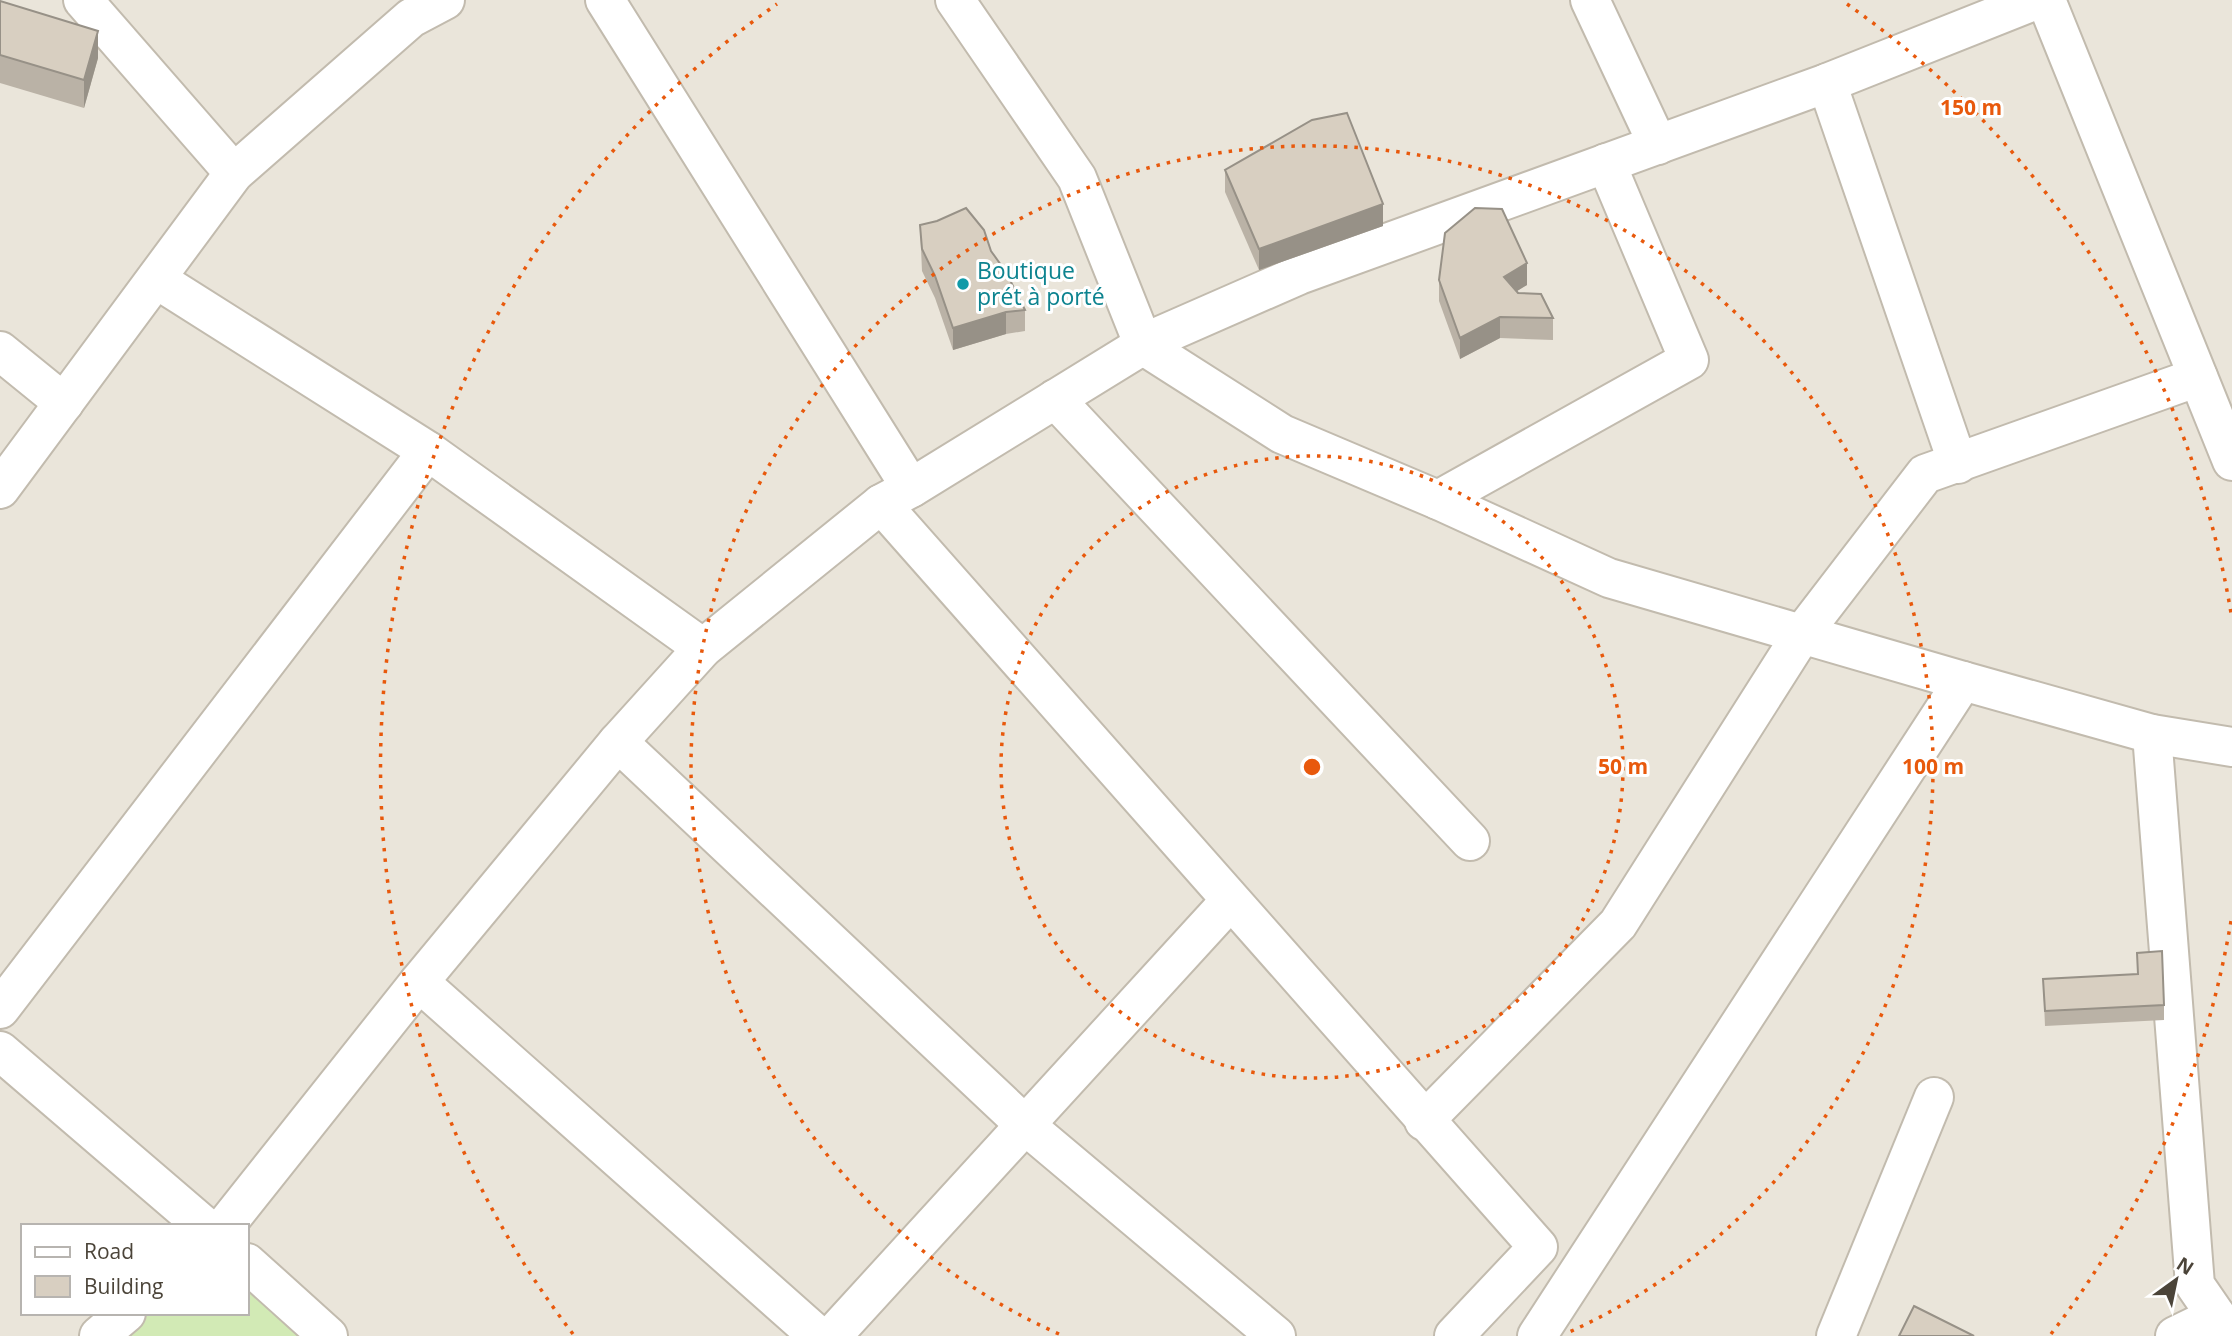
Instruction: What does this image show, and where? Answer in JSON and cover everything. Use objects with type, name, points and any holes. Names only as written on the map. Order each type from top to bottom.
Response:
[{"type":"street","points":[[83,0],[234,173]]},
{"type":"street","points":[[0,489],[234,173],[411,18],[445,0]]},
{"type":"street","points":[[605,0],[896,496],[1230,901],[1538,1247],[1454,1336]]},
{"type":"street","points":[[955,0],[1077,178],[1144,346],[1282,434],[1438,499],[1609,578],[2152,733],[2232,747]]},
{"type":"street","points":[[1590,0],[1657,145]]},
{"type":"street","points":[[227,1224],[419,982],[618,742],[703,648],[896,496],[1153,340],[1299,275],[1827,83],[2036,0]]},
{"type":"street","points":[[2046,0],[2232,461]]},
{"type":"street","points":[[1827,83],[1958,464]]},
{"type":"street","points":[[1438,499],[1689,360],[1606,163]]},
{"type":"street","points":[[156,279],[428,451],[703,648]]},
{"type":"street","points":[[0,351],[64,403]]},
{"type":"street","points":[[1424,1121],[1618,924],[1802,634],[1925,474],[2198,377]]},
{"type":"street","points":[[1055,400],[1470,841]]},
{"type":"street","points":[[0,1009],[428,451]]},
{"type":"street","points":[[1537,1336],[1963,681]]},
{"type":"street","points":[[2152,733],[2195,1285],[2223,1326],[2175,1336]]},
{"type":"street","points":[[618,742],[1025,1125],[1276,1336]]},
{"type":"street","points":[[832,1336],[1230,901]]},
{"type":"street","points":[[419,982],[818,1336]]},
{"type":"street","points":[[0,1051],[202,1224]]},
{"type":"street","points":[[1836,1336],[1934,1097]]},
{"type":"street","points":[[248,1265],[328,1336]]},
{"type":"street","points":[[100,1336],[124,1315]]},
{"type":"shaded area","points":[[0,0],[2232,0],[2232,1336],[0,1336]]},
{"type":"green space","points":[[248,1277],[314,1336],[116,1336],[139,1315],[248,1315]]},
{"type":"building","points":[[0,1],[98,31],[84,80],[0,55]]},
{"type":"building","points":[[1347,113],[1383,204],[1259,249],[1225,170],[1312,120]]},
{"type":"building","name":"Boutique prét à porté","points":[[966,208],[984,230],[991,251],[1006,272],[1025,310],[1006,312],[953,328],[935,276],[922,249],[920,225],[937,221]]},
{"type":"building","points":[[1475,208],[1502,209],[1527,263],[1504,277],[1518,293],[1541,294],[1553,318],[1500,317],[1460,338],[1439,280],[1445,233]]},
{"type":"building","points":[[2162,951],[2164,1005],[2045,1011],[2043,979],[2138,974],[2137,953]]},
{"type":"building","points":[[1914,1306],[1974,1336],[1899,1336]]},
{"type":"place","name":"Boutique prét à porté","points":[[963,284]]}]
